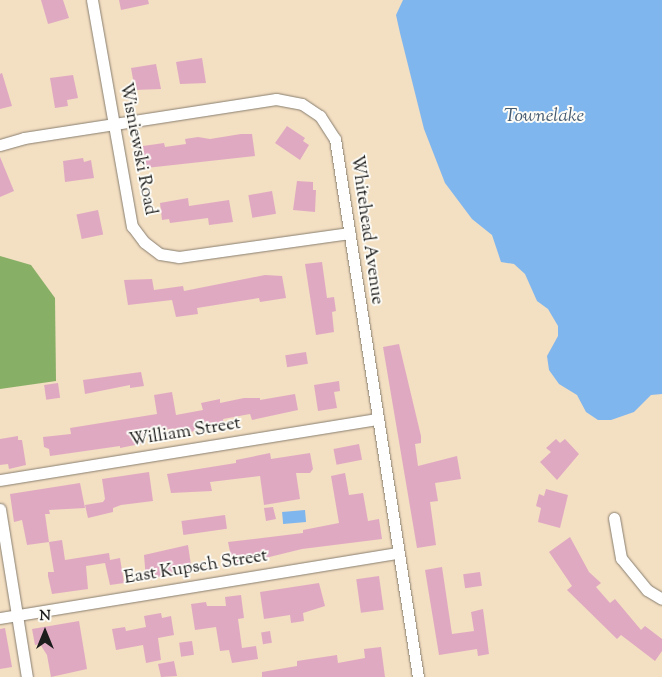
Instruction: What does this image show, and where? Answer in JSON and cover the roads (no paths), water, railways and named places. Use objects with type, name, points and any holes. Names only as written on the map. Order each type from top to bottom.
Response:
[{"type":"street","name":"Wisniewski Road","points":[[92,0],[132,226],[144,242],[160,254],[179,257],[349,233]]},
{"type":"street","name":"Whitehead Avenue","points":[[0,145],[24,138],[276,99],[302,104],[320,116],[335,139],[376,420],[418,677]]},
{"type":"street","name":"William Street","points":[[0,480],[376,420]]},
{"type":"street","points":[[0,509],[27,677]]},
{"type":"street","points":[[614,518],[621,558],[647,590],[662,599]]},
{"type":"street","name":"East Kupsch Street","points":[[0,618],[398,553]]},
{"type":"water","name":"Townelake","points":[[403,0],[662,0],[662,394],[651,395],[634,412],[611,420],[598,420],[586,412],[577,395],[559,384],[549,370],[547,356],[558,336],[558,326],[548,309],[537,301],[525,274],[514,264],[501,262],[492,235],[472,219],[445,183],[424,129],[400,33],[396,15]]},
{"type":"water","points":[[305,510],[306,522],[283,524],[282,512]]}]
